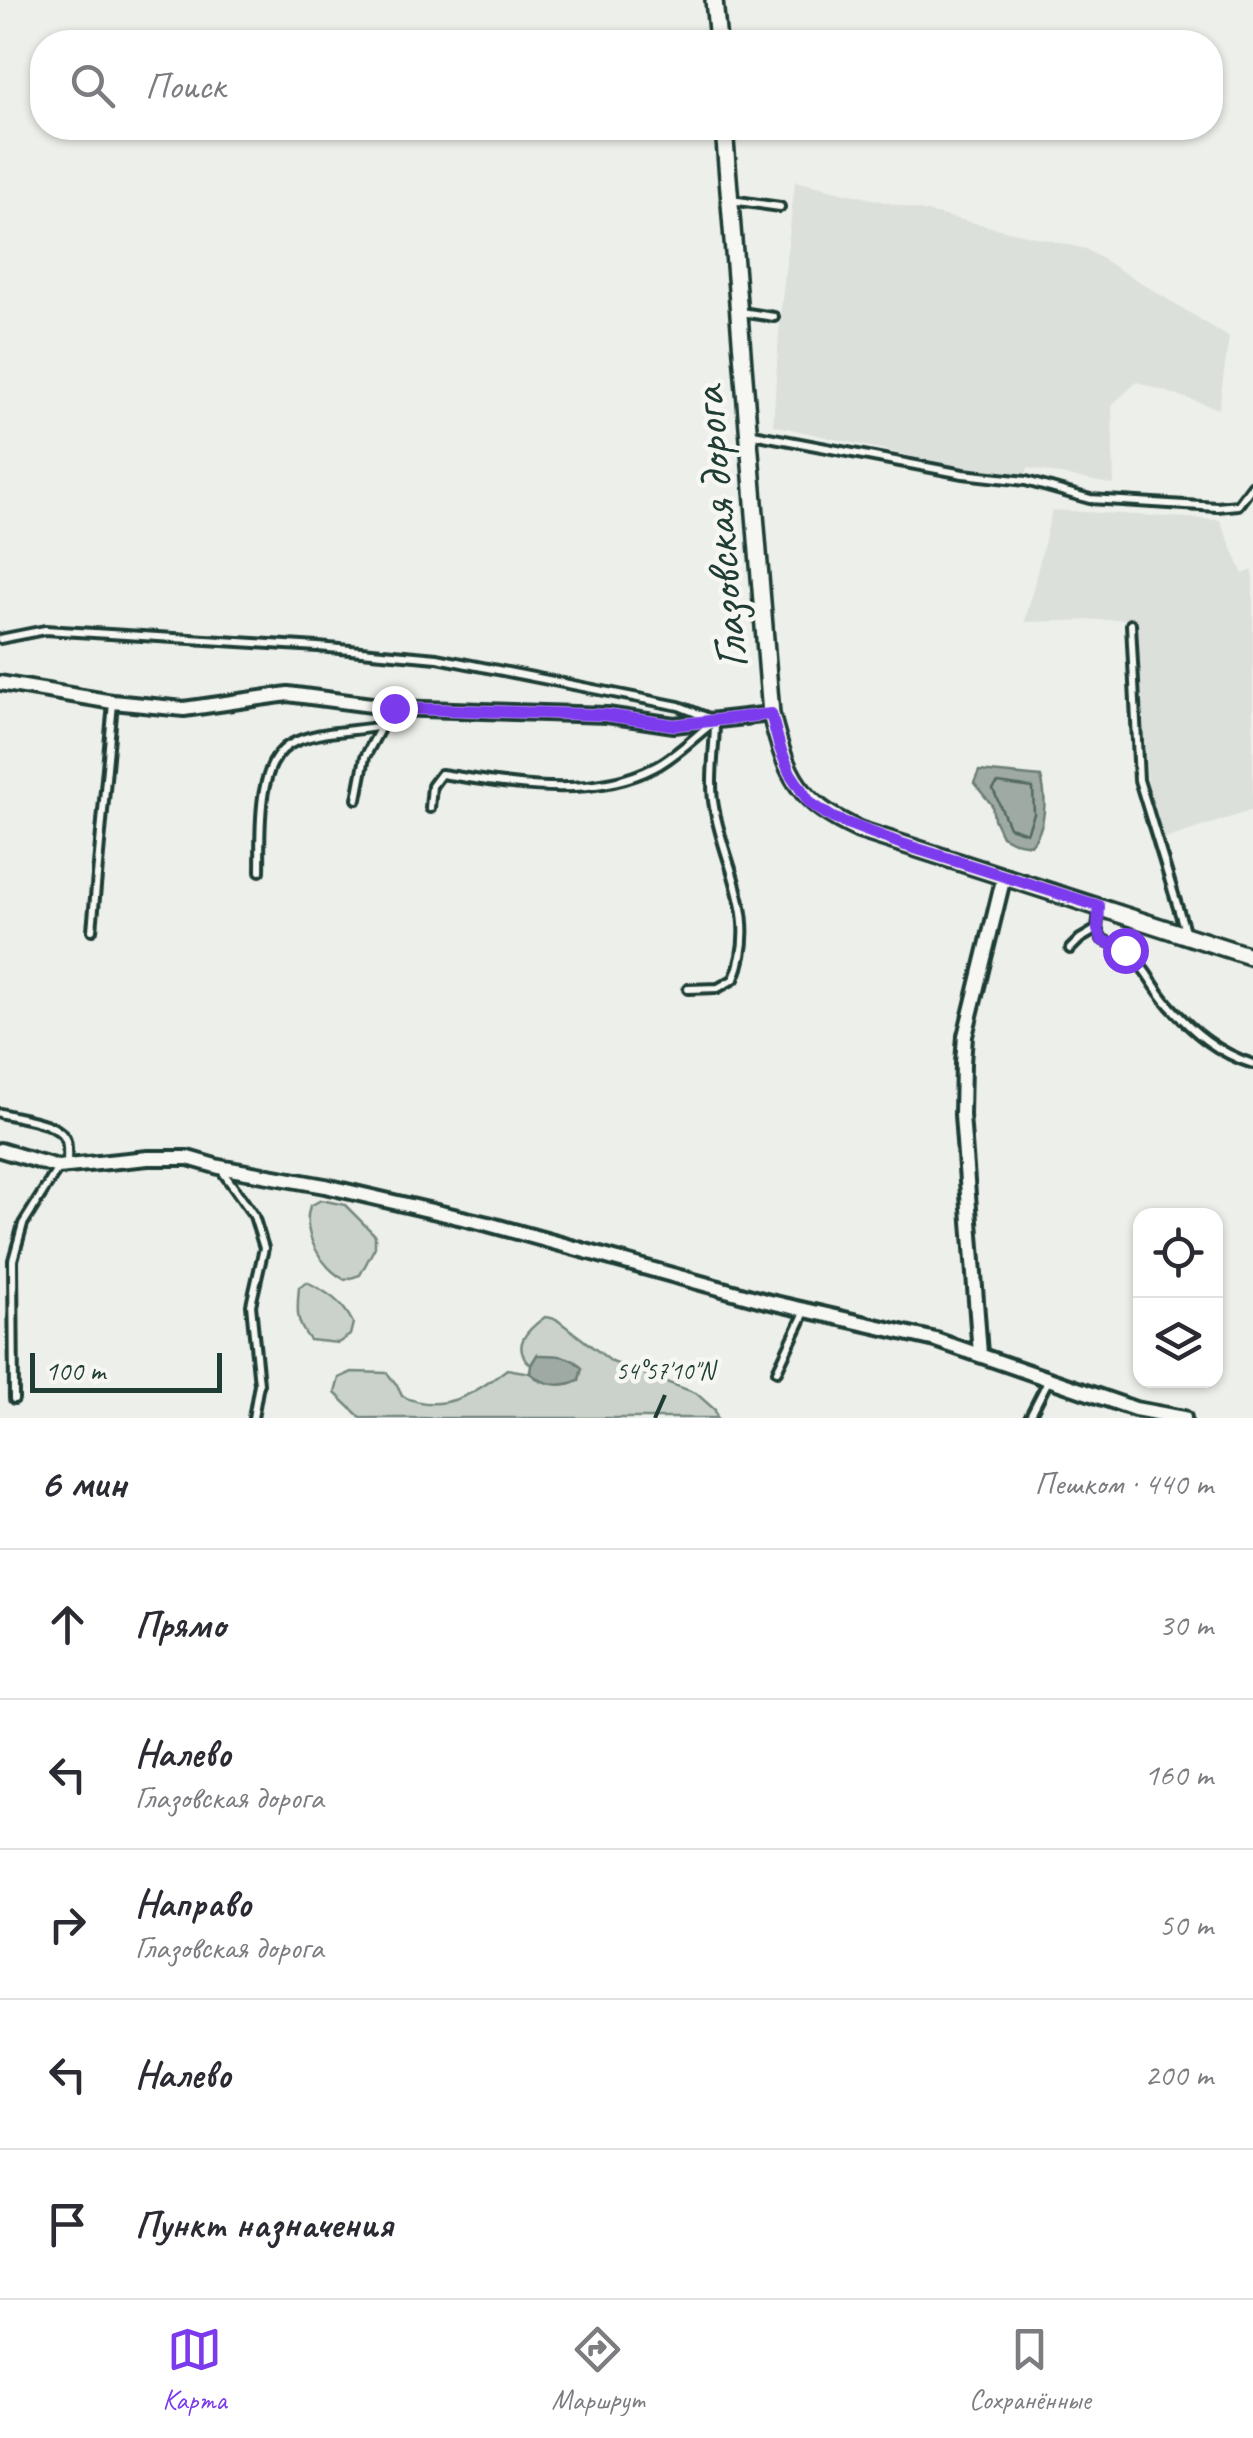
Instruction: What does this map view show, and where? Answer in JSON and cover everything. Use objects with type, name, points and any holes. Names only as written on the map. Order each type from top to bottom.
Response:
[{"type":"street","points":[[714,0],[717,30]]},
{"type":"street","name":"Глазовская дорога","points":[[725,140],[771,714],[790,773],[810,803],[859,830],[1253,957]]},
{"type":"street","points":[[0,683],[113,702],[184,709],[288,694],[394,708],[606,715],[674,725],[771,714]]},
{"type":"street","points":[[980,1354],[962,1116],[963,1063],[965,1036],[1004,876]]},
{"type":"street","points":[[0,1150],[63,1167],[188,1158],[220,1168],[325,1186],[488,1224],[980,1354],[1135,1409],[1184,1418]]},
{"type":"lane","points":[[730,200],[780,206]]},
{"type":"lane","points":[[740,312],[774,317]]},
{"type":"lane","points":[[747,433],[963,474],[1026,481],[1090,499],[1217,508],[1238,505],[1253,485]]},
{"type":"lane","points":[[1130,624],[1139,780],[1186,935]]},
{"type":"lane","points":[[0,639],[44,630],[438,658],[679,706],[715,721]]},
{"type":"lane","points":[[92,930],[113,702]]},
{"type":"lane","points":[[357,799],[365,757],[394,708]]},
{"type":"lane","points":[[430,808],[432,786],[441,774],[569,787],[610,785],[657,767],[715,721]]},
{"type":"lane","points":[[688,990],[706,991],[734,979],[746,940],[714,804],[715,721]]},
{"type":"lane","points":[[260,871],[263,793],[271,770],[288,746],[325,735],[382,726]]},
{"type":"lane","points":[[1099,906],[1098,930],[1102,940],[1125,950],[1144,967],[1168,1002],[1210,1046],[1253,1064]]},
{"type":"lane","points":[[1070,950],[1080,939],[1098,930]]},
{"type":"lane","points":[[0,1113],[54,1128],[66,1142],[63,1167],[23,1224],[14,1260],[14,1399]]},
{"type":"lane","points":[[220,1168],[254,1216],[264,1248],[251,1304],[260,1384],[253,1418]]},
{"type":"lane","points":[[777,1372],[806,1310]]},
{"type":"lane","points":[[1029,1418],[1050,1378]]},
{"type":"shaded area","points":[[795,181],[1086,249],[1229,337],[1219,409],[1137,382],[1112,405],[1114,485],[1028,468],[1025,477],[994,475],[773,425]]},
{"type":"shaded area","points":[[1052,510],[1220,520],[1243,574],[1253,570],[1253,810],[1162,840],[1148,788],[1135,619],[1025,622]]},
{"type":"shaded area","points":[[321,1200],[345,1205],[375,1235],[375,1247],[360,1275],[345,1280],[328,1267],[315,1248],[308,1216],[310,1206]]},
{"type":"shaded area","points":[[307,1282],[334,1298],[353,1323],[350,1335],[338,1343],[310,1340],[302,1327],[299,1287]]},
{"type":"shaded area","points":[[545,1317],[556,1319],[612,1362],[696,1393],[715,1410],[717,1418],[361,1418],[335,1393],[339,1378],[352,1372],[387,1373],[402,1396],[430,1403],[470,1394],[507,1369],[530,1373],[540,1381],[537,1355],[531,1365],[521,1345],[532,1327]]},
{"type":"water","points":[[979,771],[1041,777],[1044,812],[1031,845],[1002,836],[992,805],[974,783]]},
{"type":"water","points":[[537,1355],[572,1360],[582,1368],[579,1380],[554,1384],[536,1377],[530,1373]]},
{"type":"route","points":[[394,708],[606,715],[674,725],[771,714],[790,773],[810,803],[859,830],[1099,906],[1098,930],[1102,940],[1125,950]]}]
